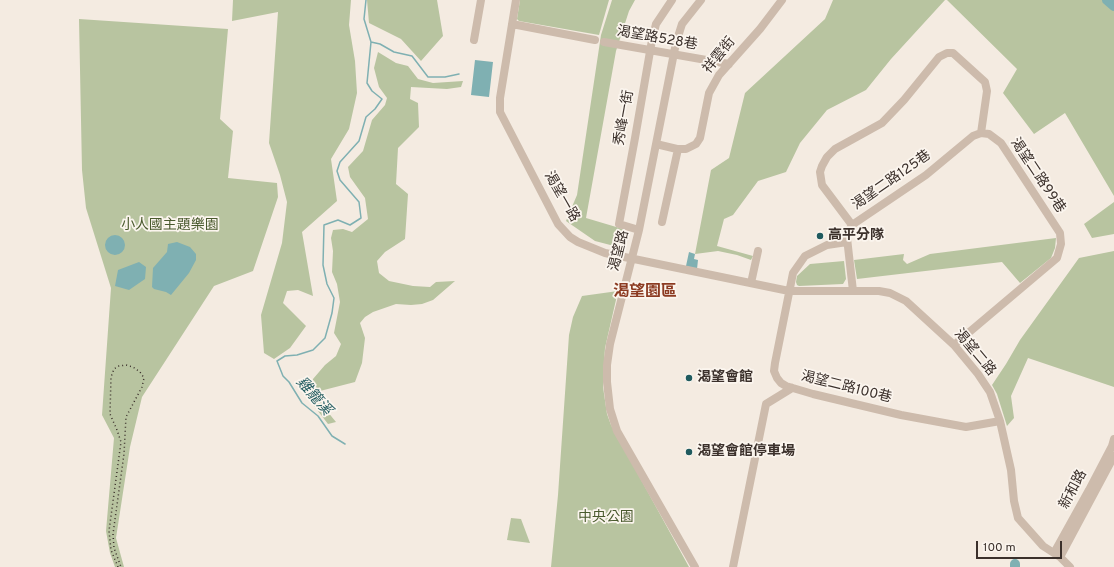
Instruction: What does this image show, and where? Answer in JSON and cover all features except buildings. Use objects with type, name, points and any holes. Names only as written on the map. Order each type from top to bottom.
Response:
[{"type":"street","points":[[474,40],[481,0]]},
{"type":"street","name":"渴望一路","points":[[516,0],[503,106],[500,112],[521,144],[558,224],[570,237],[578,242],[605,253],[789,291]]},
{"type":"street","name":"秀峰一街","points":[[639,230],[619,224],[656,24],[672,0]]},
{"type":"street","name":"渴望路","points":[[695,567],[617,431],[610,409],[606,382],[610,344],[639,230],[673,55],[682,24],[701,0]]},
{"type":"street","name":"祥雲街","points":[[656,144],[678,149],[686,149],[696,144],[700,138],[709,93],[719,75],[772,15],[782,0]]},
{"type":"street","name":"渴望路528巷","points":[[512,24],[595,40]]},
{"type":"street","name":"渴望路528巷","points":[[604,42],[729,64]]},
{"type":"street","points":[[852,225],[822,186],[820,172],[822,166],[827,157],[835,149],[882,123],[904,100],[939,57],[947,53],[953,52],[984,82],[987,91],[981,134]]},
{"type":"street","name":"渴望二路125巷","points":[[853,290],[847,242],[848,230],[852,225],[926,175],[973,136],[981,134]]},
{"type":"street","name":"渴望二路99巷","points":[[954,345],[1057,258],[1061,244],[1060,233],[1000,143],[988,134],[981,134]]},
{"type":"street","points":[[662,222],[678,149]]},
{"type":"street","name":"渴望二路100巷","points":[[847,242],[827,245],[805,256],[793,273],[774,371],[781,383],[792,388],[901,415],[966,427],[1000,421]]},
{"type":"street","points":[[751,283],[758,252]]},
{"type":"street","name":"渴望二路","points":[[789,291],[879,290],[890,293],[906,301],[954,345],[978,374],[990,392],[1000,421],[1011,470],[1014,501],[1018,518],[1043,546],[1057,555]]},
{"type":"street","points":[[733,567],[766,404],[792,388]]},
{"type":"street","name":"新和路","points":[[1057,555],[1112,446],[1114,439]]},
{"type":"street","name":"新和路","points":[[1057,555],[1114,456]]},
{"type":"street","points":[[1057,555],[1070,567]]},
{"type":"green space","points":[[233,0],[351,0],[349,25],[355,61],[357,93],[349,129],[331,159],[337,201],[302,232],[313,296],[298,290],[287,291],[283,303],[306,326],[290,348],[274,359],[264,353],[261,315],[282,243],[287,202],[269,143],[278,12],[232,21]]},
{"type":"green space","points":[[367,0],[437,0],[443,36],[421,61],[401,39],[369,23]]},
{"type":"green space","points":[[520,0],[609,0],[599,35],[519,21],[517,19]]},
{"type":"green space","points":[[612,0],[635,0],[629,11],[616,51],[586,218],[623,229],[618,247],[595,241],[566,221],[577,195],[601,35]]},
{"type":"green space","points":[[833,0],[945,0],[891,59],[866,90],[827,110],[800,143],[786,172],[758,181],[733,215],[724,219],[717,246],[753,256],[751,260],[718,251],[695,254],[711,170],[729,158],[745,93],[825,19]]},
{"type":"green space","points":[[947,0],[1114,0],[1114,196],[1065,113],[1034,134],[1003,93],[1017,69]]},
{"type":"green space","name":"小人國主題樂園","points":[[79,19],[228,29],[220,119],[233,131],[228,178],[277,183],[278,197],[253,271],[214,286],[142,397],[130,447],[116,538],[124,567],[115,567],[110,553],[106,531],[114,438],[102,415],[111,288],[86,208],[82,170]]},
{"type":"green space","points":[[378,52],[396,63],[408,66],[418,79],[433,83],[463,81],[461,87],[447,89],[411,87],[410,99],[418,103],[419,127],[398,148],[396,184],[408,194],[405,239],[385,252],[377,261],[379,273],[389,281],[413,286],[430,287],[436,282],[455,281],[433,300],[422,304],[396,304],[373,312],[365,317],[360,323],[365,338],[362,363],[355,382],[320,391],[322,405],[336,422],[328,424],[304,393],[325,365],[336,356],[341,344],[334,333],[340,302],[337,284],[332,272],[333,251],[331,238],[333,230],[343,229],[352,232],[368,219],[365,198],[350,177],[348,167],[363,151],[372,120],[385,105],[387,98],[379,87],[374,68]]},
{"type":"green space","points":[[1114,202],[1114,234],[1092,238],[1084,224]]},
{"type":"green space","points":[[1056,238],[1055,248],[1051,258],[1020,283],[1002,262],[857,279],[854,260],[904,254],[903,260],[907,264],[930,254]]},
{"type":"green space","points":[[1114,251],[1114,387],[1028,358],[1011,396],[1014,418],[1007,426],[997,394],[992,385],[1020,340],[1079,258]]},
{"type":"green space","points":[[844,261],[846,279],[843,284],[797,285],[797,276],[810,264]]},
{"type":"green space","name":"中央公園","points":[[618,291],[605,348],[603,387],[607,414],[611,425],[689,567],[551,567],[558,495],[569,335],[573,317],[582,296]]},
{"type":"green space","points":[[511,518],[521,519],[530,543],[507,540]]},
{"type":"water","points":[[475,60],[493,62],[489,97],[471,95]]},
{"type":"water","points":[[115,235],[122,238],[125,245],[122,252],[115,255],[108,252],[105,245],[108,238]]},
{"type":"water","points":[[177,242],[190,247],[196,254],[196,260],[189,273],[171,295],[152,287],[153,268],[167,252],[168,244]]},
{"type":"water","points":[[689,252],[695,254],[694,259],[698,260],[697,269],[686,266]]},
{"type":"water","points":[[139,262],[146,267],[145,279],[129,290],[115,286],[118,270]]},
{"type":"waterway","name":"雞籠溪","points":[[345,444],[332,436],[318,416],[302,403],[289,382],[283,376],[277,361],[285,356],[297,355],[313,350],[325,338],[332,313],[334,298],[327,284],[323,265],[324,225],[338,220],[350,225],[361,218],[359,202],[340,180],[337,171],[340,162],[359,141],[366,117],[375,109],[382,99],[372,91],[367,83],[371,42],[364,19],[366,0]]},
{"type":"waterway","points":[[1107,0],[1114,6]]},
{"type":"waterway","points":[[371,42],[380,44],[394,52],[412,56],[428,77],[445,77],[459,74]]},
{"type":"railway","points":[[118,567],[111,550],[109,531],[121,442],[110,414],[111,377],[114,369],[119,366],[126,365],[133,367],[140,372],[144,378],[142,387],[126,417],[124,454],[113,534],[114,548],[121,567]]},
{"type":"place","name":"高平分隊","points":[[820,236]]},
{"type":"place","name":"渴望會館","points":[[689,378]]},
{"type":"place","name":"渴望會館停車場","points":[[689,452]]},
{"type":"district","name":"渴望園區","points":[[645,293]]}]
